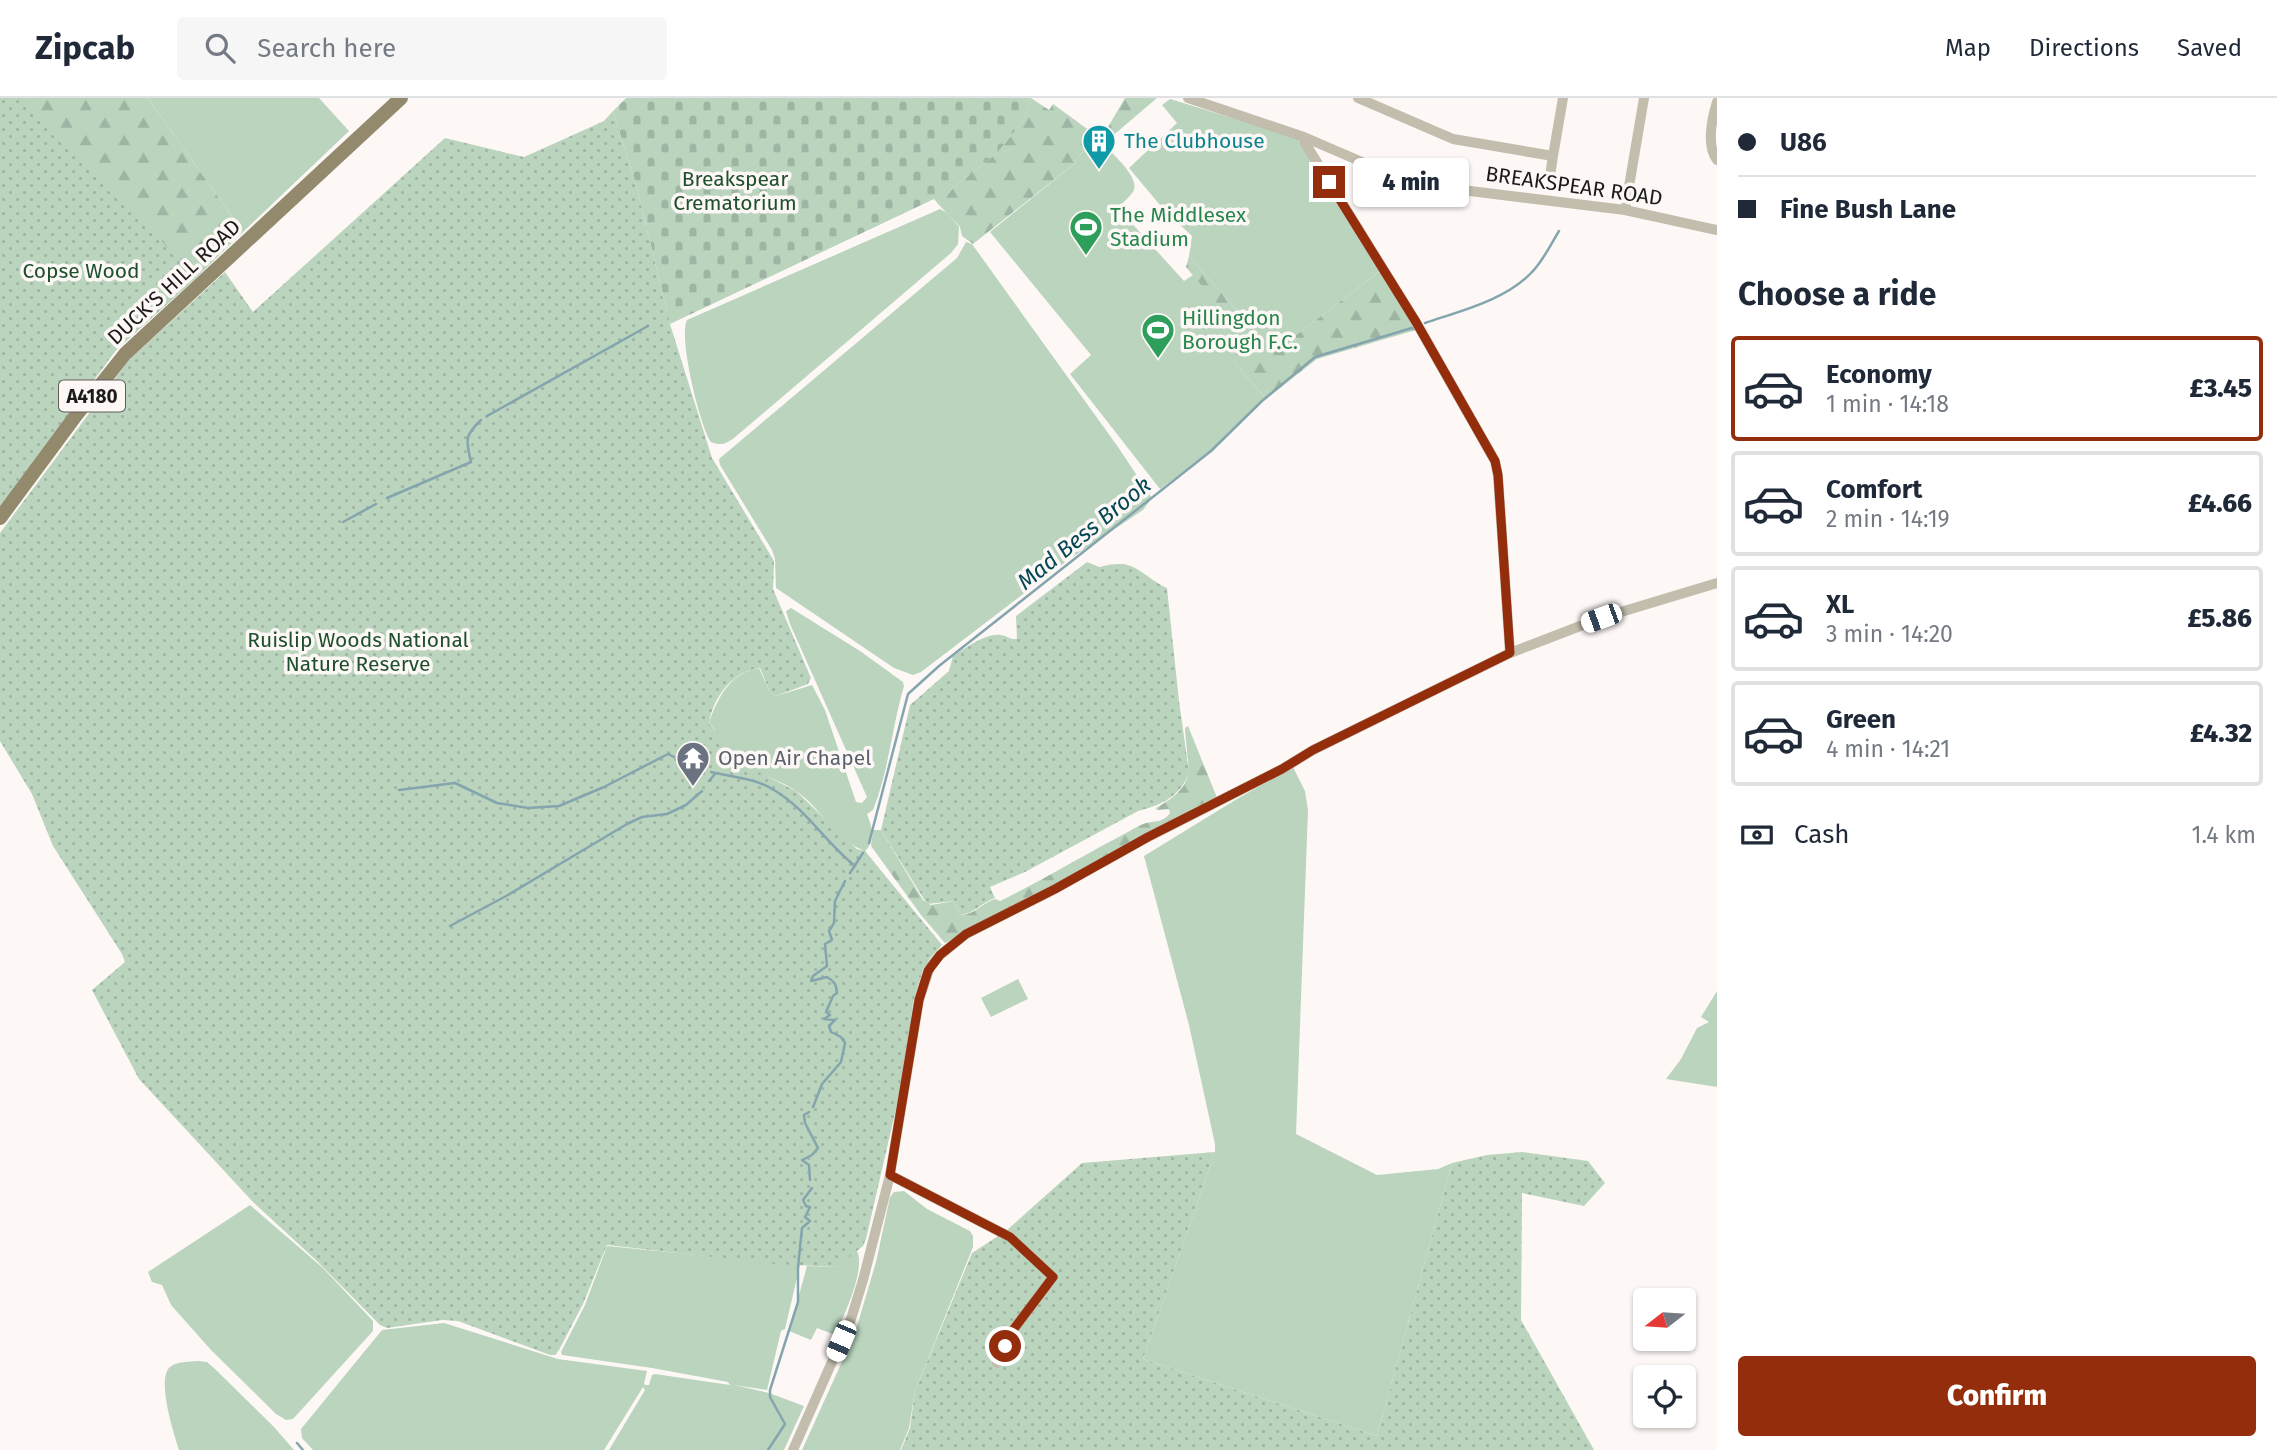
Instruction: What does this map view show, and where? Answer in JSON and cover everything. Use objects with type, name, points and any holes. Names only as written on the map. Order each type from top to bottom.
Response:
[{"type":"main road","name":"DUCK'S HILL ROAD","points":[[0,518],[125,354],[401,98]]},
{"type":"street","name":"BREAKSPEAR ROAD","points":[[1188,98],[1304,137],[1413,184],[1625,210],[1717,230]]},
{"type":"street","points":[[1358,98],[1452,139],[1553,156]]},
{"type":"street","points":[[1550,176],[1563,98]]},
{"type":"street","points":[[1625,210],[1644,98]]},
{"type":"street","points":[[1717,102],[1711,142],[1712,152],[1717,160]]},
{"type":"street","points":[[1304,137],[1305,143],[1416,322],[1495,461],[1510,653]]},
{"type":"street","points":[[793,1450],[850,1319],[863,1280],[890,1175],[919,1000],[928,971],[940,955],[966,934],[1055,889],[1148,837],[1282,769],[1313,750],[1510,653],[1601,618],[1717,583]]},
{"type":"street","points":[[890,1175],[1010,1237],[1053,1277],[1013,1330],[998,1363]]},
{"type":"green space","name":"Copse Wood","points":[[0,98],[148,98],[243,232],[116,350],[0,507]]},
{"type":"green space","name":"Copse Wood","points":[[0,98],[26,98],[121,195],[195,279],[116,350],[0,507]]},
{"type":"green space","points":[[148,98],[319,98],[349,131],[243,232]]},
{"type":"green space","name":"Breakspear Crematorium","points":[[626,98],[1031,98],[1025,118],[998,152],[953,188],[939,205],[934,199],[670,324],[637,188],[613,111]]},
{"type":"green space","points":[[1031,98],[1049,110],[1053,104],[1101,139],[1125,98],[1157,98],[1103,144],[1082,153],[1074,164],[973,244],[962,236],[960,227],[939,205],[953,188],[998,152],[1025,118]]},
{"type":"green space","points":[[1170,99],[1298,138],[1380,271],[1295,336],[1265,342],[1189,256],[1192,236],[1165,211],[1129,168],[1177,123],[1162,105]]},
{"type":"green space","name":"Ruislip Woods National Nature Reserve","points":[[613,111],[637,188],[670,324],[712,458],[774,561],[773,589],[811,678],[808,684],[776,696],[770,692],[760,668],[750,670],[726,687],[715,704],[709,723],[739,762],[796,791],[857,849],[865,851],[942,945],[923,970],[913,1003],[904,1074],[863,1246],[837,1267],[776,1264],[607,1245],[583,1304],[559,1350],[555,1355],[550,1355],[458,1321],[442,1320],[387,1328],[380,1325],[317,1261],[253,1202],[139,1079],[92,990],[125,962],[122,954],[53,846],[32,794],[0,741],[0,533],[128,361],[225,272],[253,312],[445,138],[524,157],[604,121]]},
{"type":"green space","points":[[1103,144],[1133,179],[1133,192],[1118,208],[1184,281],[1193,275],[1250,344],[1234,356],[1235,363],[1265,398],[1211,451],[1160,489],[1070,374],[1091,355],[990,232],[1074,164],[1082,153]]},
{"type":"green space","points":[[940,209],[959,227],[958,244],[951,253],[734,438],[723,444],[711,442],[701,419],[688,362],[685,344],[687,320]]},
{"type":"green space","points":[[966,242],[972,244],[1152,498],[1143,510],[1068,560],[921,672],[913,675],[894,668],[776,588],[772,550],[720,465],[719,459],[957,258]]},
{"type":"green space","points":[[1189,256],[1265,342],[1295,336],[1380,271],[1416,330],[1317,359],[1266,399],[1235,363],[1233,357],[1249,343],[1186,267]]},
{"type":"green space","points":[[1087,562],[1099,567],[1111,564],[1129,565],[1167,588],[1189,772],[1181,787],[1170,798],[1138,811],[1025,872],[990,887],[995,898],[969,912],[960,915],[954,901],[927,904],[881,830],[910,705],[949,671],[953,656],[970,645],[995,635],[1017,639],[1016,616]]},
{"type":"green space","points":[[791,608],[860,651],[903,682],[883,780],[873,810],[867,814],[872,838],[865,851],[846,840],[796,791],[742,764],[709,722],[727,687],[733,680],[749,671],[759,668],[770,692],[776,696],[812,685],[825,710],[856,802],[862,803],[867,797],[790,624],[786,611]]},
{"type":"green space","points":[[1188,726],[1218,800],[945,943],[871,846],[873,830],[881,830],[923,900],[931,905],[954,901],[960,915],[965,915],[990,901],[1000,901],[1016,893],[1138,826],[1160,821],[1168,816],[1169,809],[1156,808],[1170,799],[1185,783],[1188,765],[1185,728]]},
{"type":"green space","points":[[1293,767],[1305,791],[1308,810],[1296,1134],[1377,1175],[1438,1169],[1452,1163],[1377,1436],[1143,1359],[1215,1152],[1189,1025],[1144,856]]},
{"type":"green space","points":[[1018,979],[1028,999],[991,1017],[981,998]]},
{"type":"green space","points":[[1717,991],[1717,1087],[1666,1079],[1681,1059],[1697,1028],[1709,1022],[1701,1017]]},
{"type":"green space","points":[[1215,1152],[1143,1359],[1377,1436],[1452,1163],[1487,1155],[1522,1152],[1588,1161],[1605,1183],[1584,1206],[1522,1193],[1521,1320],[1594,1450],[901,1450],[910,1428],[915,1391],[972,1253],[1006,1231],[1082,1163]]},
{"type":"green space","points":[[904,1191],[927,1209],[970,1231],[973,1236],[973,1247],[915,1391],[909,1428],[900,1450],[802,1450],[855,1333],[876,1262],[890,1197],[894,1192]]},
{"type":"green space","points":[[250,1205],[323,1268],[373,1321],[373,1331],[293,1419],[286,1420],[276,1414],[211,1350],[171,1305],[162,1285],[152,1282],[148,1272]]},
{"type":"green space","points":[[607,1246],[800,1265],[767,1390],[734,1385],[769,1393],[804,1406],[784,1450],[609,1450],[645,1390],[643,1387],[604,1450],[313,1450],[302,1438],[301,1429],[382,1330],[444,1323],[558,1359],[647,1371],[646,1385],[649,1385],[652,1375],[655,1374],[730,1385],[728,1382],[652,1368],[562,1355],[561,1352],[585,1305]]},
{"type":"green space","points":[[857,1251],[859,1269],[835,1335],[817,1328],[811,1340],[789,1331],[807,1266],[837,1267],[843,1259]]},
{"type":"green space","points":[[207,1362],[214,1368],[294,1450],[179,1450],[167,1407],[166,1373],[176,1364]]},
{"type":"waterway","name":"Mad Bess Brook","points":[[1425,323],[1482,304],[1521,282],[1536,268],[1559,231]]},
{"type":"waterway","points":[[487,416],[648,326]]},
{"type":"waterway","name":"Mad Bess Brook","points":[[869,843],[908,694],[939,666],[1211,451],[1262,401],[1315,357],[1412,328]]},
{"type":"waterway","points":[[387,498],[471,462],[468,439],[481,420]]},
{"type":"waterway","points":[[343,522],[376,504]]},
{"type":"waterway","points":[[399,790],[455,783],[497,803],[528,808],[559,806],[604,787],[668,754],[674,757]]},
{"type":"waterway","points":[[684,763],[703,770]]},
{"type":"waterway","points":[[711,772],[751,780],[774,790],[806,816],[855,866]]},
{"type":"waterway","points":[[709,781],[715,774]]},
{"type":"waterway","points":[[450,926],[627,824],[642,817],[667,814],[686,805],[702,791]]},
{"type":"waterway","name":"Mad Bess Brook","points":[[850,873],[863,853]]},
{"type":"waterway","name":"Mad Bess Brook","points":[[813,1107],[822,1084],[841,1062],[845,1043],[841,1037],[831,1032],[829,1026],[835,1020],[824,1019],[830,1015],[826,1012],[837,993],[835,984],[827,977],[811,981],[813,976],[827,966],[825,944],[832,940],[829,931],[834,923],[835,901],[845,881]]},
{"type":"waterway","name":"Mad Bess Brook","points":[[809,1112],[804,1115],[805,1123],[818,1148],[802,1160],[809,1165],[810,1180]]},
{"type":"waterway","name":"Mad Bess Brook","points":[[768,1450],[785,1424],[770,1397],[770,1390],[798,1302],[802,1228],[810,1221],[805,1217],[810,1207],[806,1206],[803,1200],[812,1188]]},
{"type":"waterway","name":"Mad Bess Brook","points":[[297,1443],[303,1450]]},
{"type":"place","name":"The Clubhouse","points":[[1099,171]]},
{"type":"place","name":"The Middlesex Stadium","points":[[1086,257]]},
{"type":"place","name":"Hillingdon Borough F.C.","points":[[1158,360]]},
{"type":"place","name":"Open Air Chapel","points":[[693,788]]},
{"type":"route","points":[[1005,1346],[1013,1330],[1053,1277],[1010,1237],[890,1175],[919,1000],[930,967],[966,934],[1282,769],[1313,750],[1510,653],[1507,644],[1495,461],[1416,322],[1329,182]]}]
